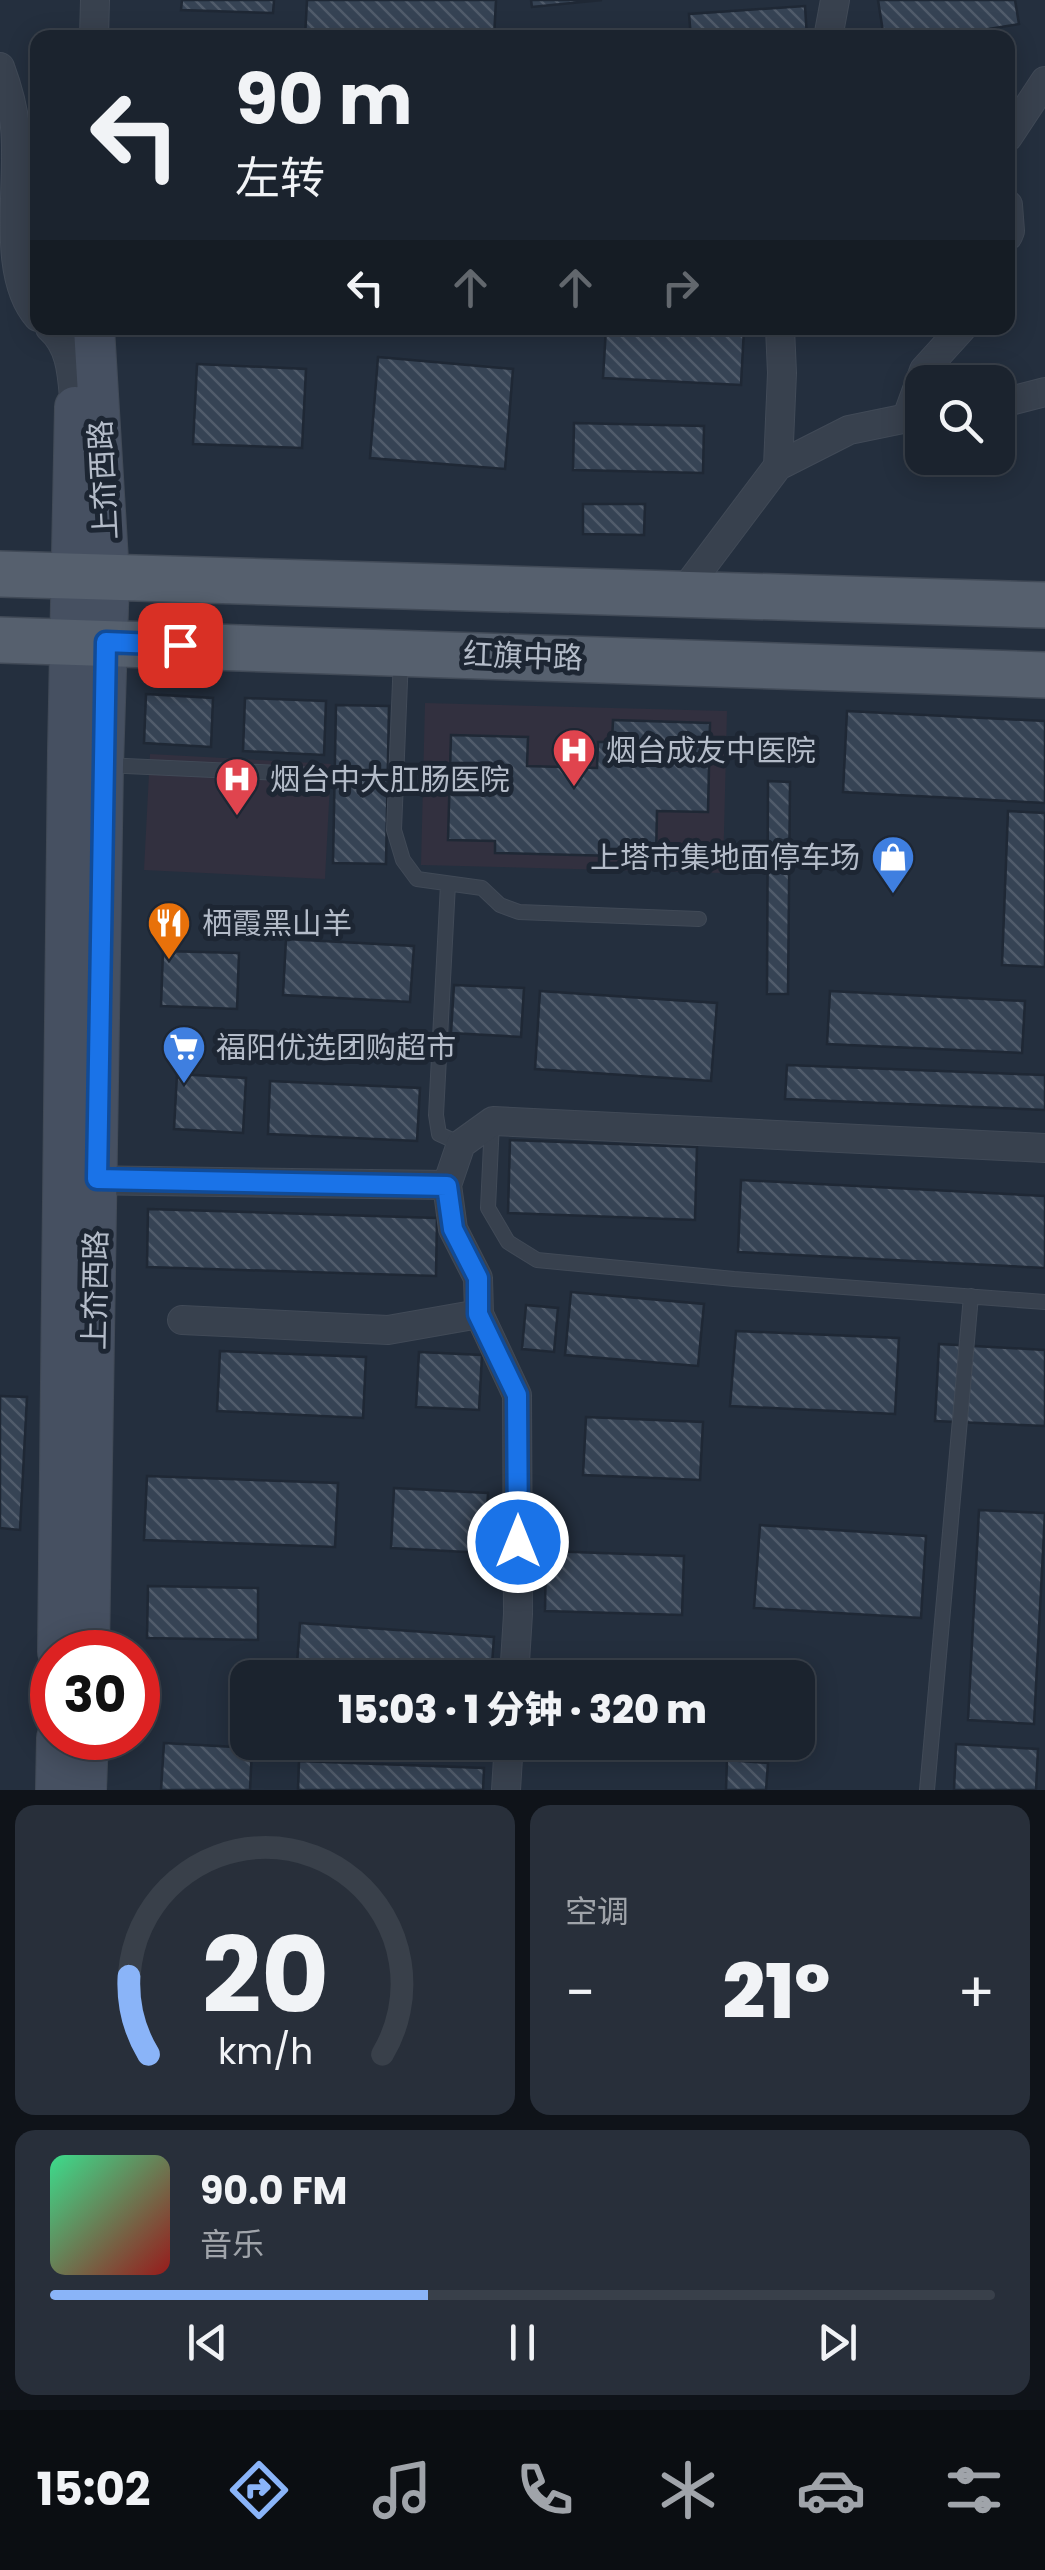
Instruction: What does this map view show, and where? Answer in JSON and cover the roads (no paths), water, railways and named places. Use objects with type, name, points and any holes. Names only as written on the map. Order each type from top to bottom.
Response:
[{"type":"main road","points":[[0,574],[1045,604]]},
{"type":"main road","name":"红旗中路","points":[[0,640],[1045,675]]},
{"type":"street","points":[[94,30],[95,0]]},
{"type":"street","points":[[829,30],[835,0]]},
{"type":"street","points":[[0,66],[16,130],[12,256],[16,283],[30,307]]},
{"type":"street","points":[[1015,126],[1045,81]]},
{"type":"street","points":[[56,335],[65,345],[87,410]]},
{"type":"street","name":"上夼西路","points":[[82,335],[90,576],[80,1180],[89,1630]]},
{"type":"street","name":"上夼西路","points":[[87,410],[93,335]]},
{"type":"street","points":[[778,466],[780,335]]},
{"type":"street","points":[[929,365],[956,335]]},
{"type":"street","points":[[1015,400],[1045,392]]},
{"type":"street","points":[[681,595],[778,466],[849,430],[905,418]]},
{"type":"street","name":"上夼西路","points":[[59,1630],[104,764],[88,642]]},
{"type":"street","points":[[515,1660],[517,1395],[478,1314],[478,1278],[453,1229],[447,1186],[461,1144],[492,1121],[1045,1148]]},
{"type":"street","points":[[80,1180],[447,1186]]},
{"type":"street","points":[[182,1320],[388,1330],[478,1314]]},
{"type":"street","points":[[56,1790],[57,1760]]},
{"type":"street","points":[[86,1790],[87,1760]]},
{"type":"street","points":[[506,1790],[508,1760]]},
{"type":"lane","points":[[401,652],[394,830],[403,860],[417,878],[482,888],[500,905],[519,912],[700,918]]},
{"type":"lane","points":[[104,764],[302,774]]},
{"type":"lane","points":[[448,884],[436,1115],[438,1134],[461,1144]]},
{"type":"lane","points":[[492,1121],[488,1208],[508,1242],[536,1260],[1045,1302]]},
{"type":"lane","points":[[927,1790],[971,1296]]},
{"type":"place","name":"烟台成友中医院","points":[[574,788]]},
{"type":"place","name":"烟台中大肛肠医院","points":[[237,817]]},
{"type":"place","name":"上塔市集地面停车场","points":[[893,895]]},
{"type":"place","name":"栖霞黑山羊","points":[[169,961]]},
{"type":"place","name":"福阳优选团购超市","points":[[184,1085]]}]
